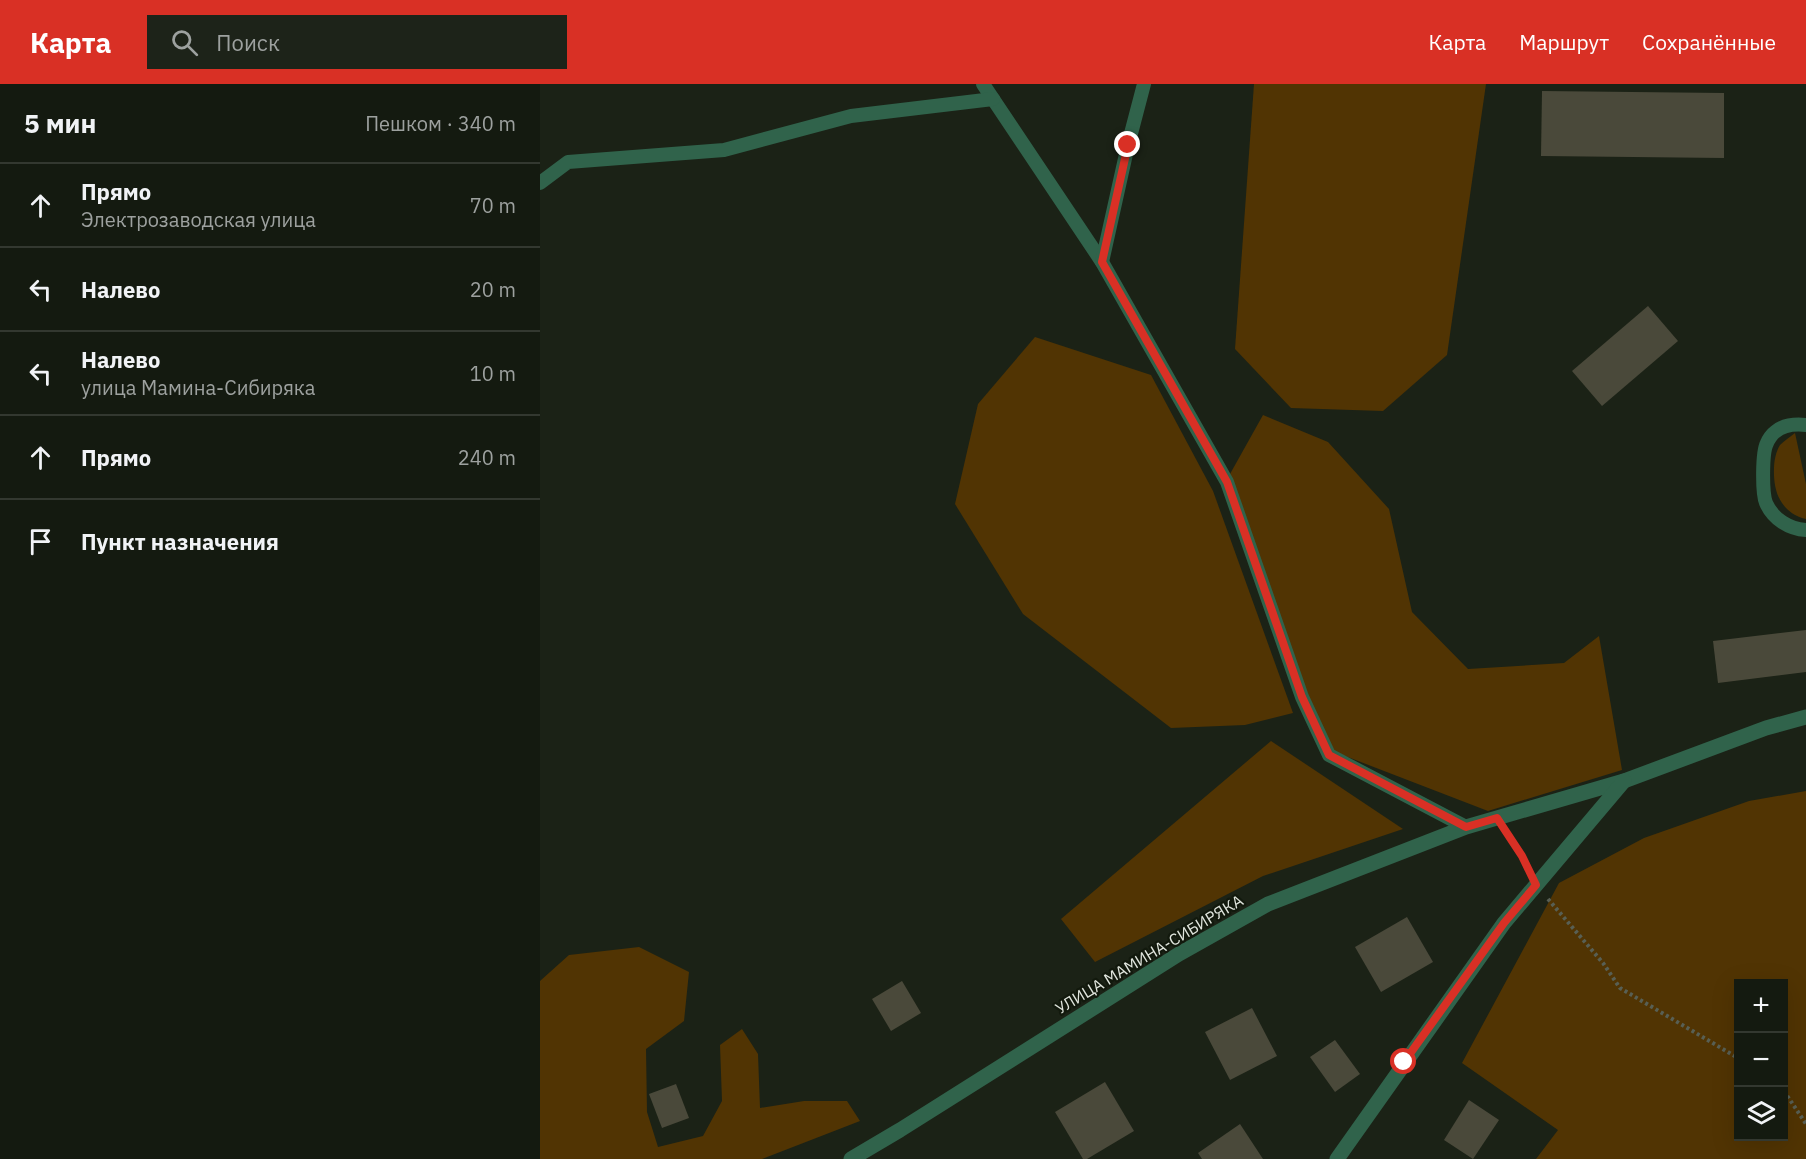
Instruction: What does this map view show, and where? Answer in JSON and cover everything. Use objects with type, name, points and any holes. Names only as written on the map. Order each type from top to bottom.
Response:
[{"type":"street","name":"УЛИЦА МАМИНА-СИБИРЯКА","points":[[851,1159],[1179,954],[1268,904],[1466,827],[1624,781],[1766,728],[1806,717]]},
{"type":"street","points":[[1337,1159],[1504,923],[1624,781]]},
{"type":"lane","points":[[983,84],[1102,262],[1227,482],[1302,697],[1329,755],[1466,827]]},
{"type":"lane","points":[[1102,262],[1144,84]]},
{"type":"lane","points":[[540,183],[568,162],[724,150],[851,116],[993,99]]},
{"type":"lane","points":[[1806,425],[1794,424],[1776,431],[1766,444],[1764,461],[1766,501],[1777,519],[1795,530],[1806,530]]},
{"type":"path","points":[[1497,818],[1522,856],[1536,885],[1603,963],[1620,988],[1734,1056]]},
{"type":"path","points":[[1788,1097],[1806,1124]]},
{"type":"shaded area","points":[[1254,84],[1486,84],[1447,355],[1383,411],[1291,408],[1235,349]]},
{"type":"shaded area","points":[[1035,337],[1151,375],[1213,491],[1293,713],[1245,725],[1171,728],[1023,614],[955,504],[978,404]]},
{"type":"shaded area","points":[[1263,415],[1328,442],[1389,509],[1412,612],[1468,669],[1564,663],[1599,636],[1622,770],[1488,811],[1327,749],[1230,474]]},
{"type":"shaded area","points":[[1795,433],[1806,484],[1806,519],[1790,512],[1785,507],[1775,485],[1774,465],[1777,450]]},
{"type":"shaded area","points":[[1271,741],[1403,829],[1263,876],[1095,962],[1061,919]]},
{"type":"shaded area","points":[[1806,791],[1806,1159],[1536,1159],[1558,1130],[1462,1063],[1559,883],[1644,838],[1749,801]]},
{"type":"shaded area","points":[[639,947],[689,972],[684,1021],[646,1049],[647,1112],[658,1147],[703,1136],[722,1101],[720,1045],[742,1029],[758,1054],[760,1108],[804,1101],[847,1101],[860,1121],[762,1159],[540,1159],[540,981],[569,955]]},
{"type":"building","points":[[1542,91],[1724,93],[1724,158],[1541,156]]},
{"type":"building","points":[[1648,306],[1678,341],[1602,406],[1572,371]]},
{"type":"building","points":[[1806,630],[1806,672],[1718,683],[1713,641]]},
{"type":"building","points":[[1407,917],[1433,962],[1381,992],[1355,947]]},
{"type":"building","points":[[902,981],[921,1013],[891,1031],[872,999]]},
{"type":"building","points":[[1252,1008],[1277,1056],[1230,1080],[1205,1032]]},
{"type":"building","points":[[1335,1040],[1360,1074],[1335,1092],[1310,1057]]},
{"type":"building","points":[[1105,1082],[1134,1131],[1087,1159],[1083,1159],[1055,1112]]},
{"type":"building","points":[[676,1084],[689,1118],[662,1128],[649,1094]]},
{"type":"building","points":[[1469,1100],[1499,1120],[1473,1159],[1444,1140]]},
{"type":"building","points":[[1240,1124],[1263,1159],[1202,1159],[1198,1153]]},
{"type":"route","points":[[1128,145],[1102,262],[1227,482],[1302,697],[1329,755],[1466,827],[1497,818],[1522,856],[1536,885],[1504,923],[1404,1062]]}]
